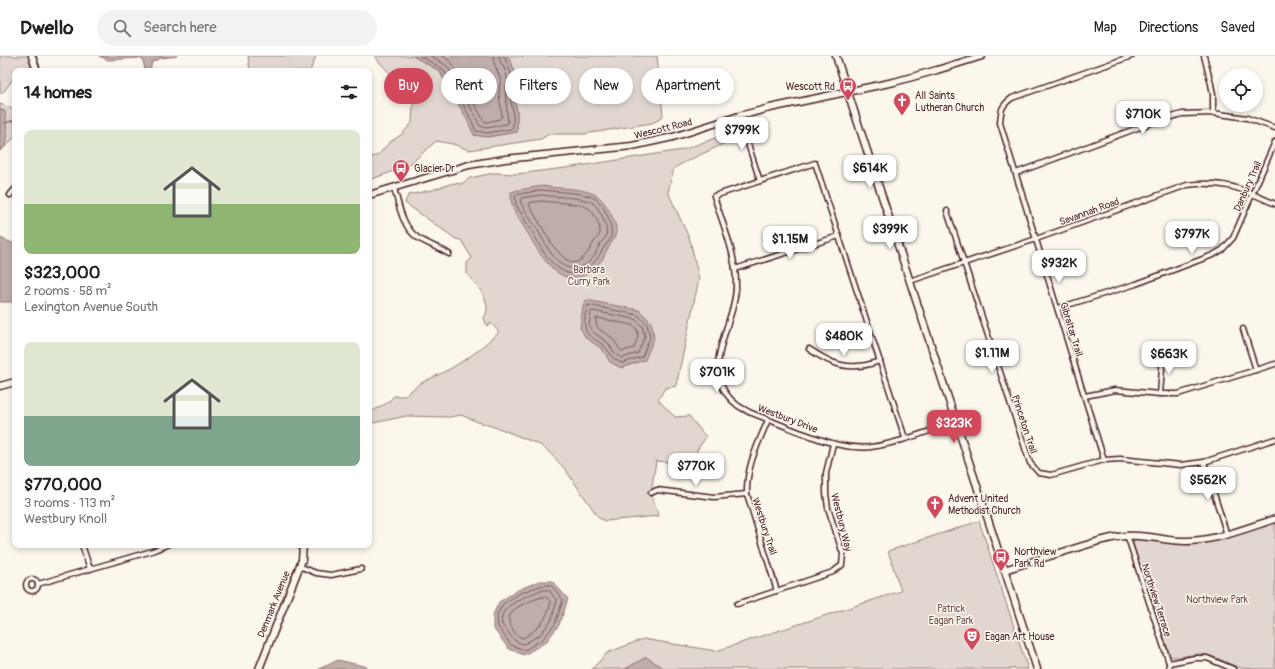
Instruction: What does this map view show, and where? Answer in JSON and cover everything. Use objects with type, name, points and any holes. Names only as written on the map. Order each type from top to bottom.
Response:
[{"type":"street","points":[[32,56],[36,68]]},
{"type":"street","points":[[836,56],[1037,669]]},
{"type":"street","name":"Wescott Road","points":[[372,194],[469,165],[505,158],[632,146],[673,137],[739,116],[894,82],[982,56]]},
{"type":"street","name":"Gibraltar Trail","points":[[1104,460],[1000,123],[1001,110],[1005,103],[1012,98],[1132,56]]},
{"type":"street","points":[[1204,56],[1212,84],[1212,113]]},
{"type":"street","points":[[1016,173],[1151,123],[1182,114],[1212,113],[1247,118],[1275,128]]},
{"type":"street","points":[[739,116],[760,181],[815,163],[905,438]]},
{"type":"street","name":"Danbury Trail","points":[[1058,308],[1136,284],[1213,255],[1222,250],[1233,238],[1275,142]]},
{"type":"street","name":"Westbury Drive","points":[[760,181],[714,196],[735,269],[735,300],[719,354],[718,369],[720,382],[726,394],[736,404],[748,412],[833,444],[852,447],[885,445],[956,422]]},
{"type":"street","name":"Savannah Road","points":[[910,281],[1036,239],[1187,185],[1204,182],[1220,183],[1237,187],[1275,204]]},
{"type":"street","points":[[394,188],[405,222],[410,231],[419,238],[449,254]]},
{"type":"street","name":"Princeton Trail","points":[[947,211],[1030,463],[1039,474],[1051,475],[1104,460]]},
{"type":"street","points":[[735,269],[839,236]]},
{"type":"street","points":[[1243,329],[1256,370]]},
{"type":"street","points":[[808,349],[822,359],[837,365],[858,366],[880,361]]},
{"type":"street","points":[[1160,394],[1163,355]]},
{"type":"street","points":[[1085,396],[1115,390],[1178,394],[1275,364]]},
{"type":"street","points":[[0,386],[12,383]]},
{"type":"street","name":"Westbury Trail","points":[[768,420],[749,469],[746,482],[747,494],[777,591]]},
{"type":"street","points":[[1104,460],[1181,465],[1204,462],[1275,439]]},
{"type":"street","name":"Westbury Way","points":[[738,604],[834,572],[842,565],[843,554],[828,508],[826,493],[826,473],[833,444]]},
{"type":"street","points":[[1204,462],[1227,535]]},
{"type":"street","points":[[651,493],[657,490],[714,497],[747,494]]},
{"type":"street","points":[[1004,570],[1100,540],[1127,535],[1187,541],[1207,540],[1275,519]]},
{"type":"street","name":"Northview Terrace","points":[[1127,535],[1169,663],[1168,669]]},
{"type":"street","points":[[83,548],[90,569]]},
{"type":"street","points":[[38,584],[160,548]]},
{"type":"street","name":"Denmark Avenue","points":[[258,669],[302,560],[303,548]]},
{"type":"street","points":[[299,566],[316,573],[331,575],[361,569]]},
{"type":"street","points":[[1169,663],[1195,658],[1207,658],[1233,669]]},
{"type":"green space","points":[[0,56],[30,56],[35,68],[12,68],[12,80],[0,94]]},
{"type":"green space","points":[[248,56],[316,56],[311,68],[250,68]]},
{"type":"green space","points":[[374,56],[413,56],[439,71],[441,74],[441,104],[458,104],[474,135],[487,137],[517,132],[517,111],[515,104],[571,104],[571,68],[513,68],[507,56],[657,56],[658,68],[641,68],[641,104],[662,104],[663,115],[660,119],[652,123],[584,134],[549,134],[541,139],[469,150],[453,144],[436,141],[408,166],[372,179],[372,157],[378,155],[390,142],[401,135],[412,123],[413,104],[433,104],[433,68],[385,68]]},
{"type":"green space","points":[[0,104],[12,110],[12,140],[0,151]]},
{"type":"green space","name":"Barbara Curry Park","points":[[735,131],[738,137],[674,168],[668,192],[690,240],[699,279],[676,386],[665,388],[658,400],[675,417],[689,416],[706,437],[697,450],[695,465],[656,461],[651,493],[659,516],[605,521],[599,518],[565,469],[548,451],[540,445],[461,415],[450,417],[406,416],[372,423],[372,411],[387,403],[394,396],[404,396],[421,383],[450,369],[475,353],[499,332],[491,323],[487,326],[484,318],[487,312],[486,300],[467,275],[467,263],[472,258],[461,240],[456,239],[405,203],[408,195],[432,190],[453,183],[461,184],[470,178],[494,173],[517,174],[682,150]]},
{"type":"green space","name":"Patrick Eagan Park","points":[[979,521],[1028,669],[592,669],[607,653],[643,639],[716,651],[901,591],[888,551]]},
{"type":"green space","name":"Northview Park","points":[[1275,522],[1275,669],[1241,668],[1211,656],[1200,654],[1176,657],[1170,656],[1133,544],[1134,540],[1189,545],[1207,543]]},
{"type":"water","points":[[99,56],[177,56],[161,58],[152,62],[151,68],[144,68],[143,60],[139,58],[108,60]]},
{"type":"water","points":[[413,56],[507,56],[513,68],[505,68],[505,104],[515,104],[517,111],[517,132],[487,137],[474,135],[459,104],[497,104],[497,68],[441,68],[441,73]]},
{"type":"water","points":[[0,109],[5,111],[7,131],[5,147],[0,151]]},
{"type":"water","points":[[542,186],[577,189],[590,192],[599,197],[606,205],[614,220],[616,235],[603,258],[590,272],[580,277],[570,278],[561,275],[553,269],[538,250],[513,208],[511,192]]},
{"type":"water","points":[[0,238],[12,243],[12,302],[0,302]]},
{"type":"water","points":[[586,300],[639,310],[651,322],[654,338],[645,360],[621,368],[610,362],[602,349],[586,338],[580,328],[583,306]]},
{"type":"water","points":[[539,581],[552,581],[568,599],[559,625],[546,642],[524,655],[509,649],[493,628],[493,615],[499,602],[518,590]]},
{"type":"water","points":[[646,657],[665,669],[625,669]]},
{"type":"water","points":[[338,660],[367,667],[369,669],[319,669]]},
{"type":"waterway","points":[[5,123],[12,121]]},
{"type":"place","name":"Wescott Rd","points":[[848,101]]},
{"type":"place","name":"All Saints Lutheran Church","points":[[902,116]]},
{"type":"place","name":"Glacier Dr","points":[[401,183]]},
{"type":"place","name":"Advent United Methodist Church","points":[[935,519]]},
{"type":"place","name":"Northview Park Rd","points":[[1001,572]]},
{"type":"place","name":"Eagan Art House","points":[[972,651]]}]
